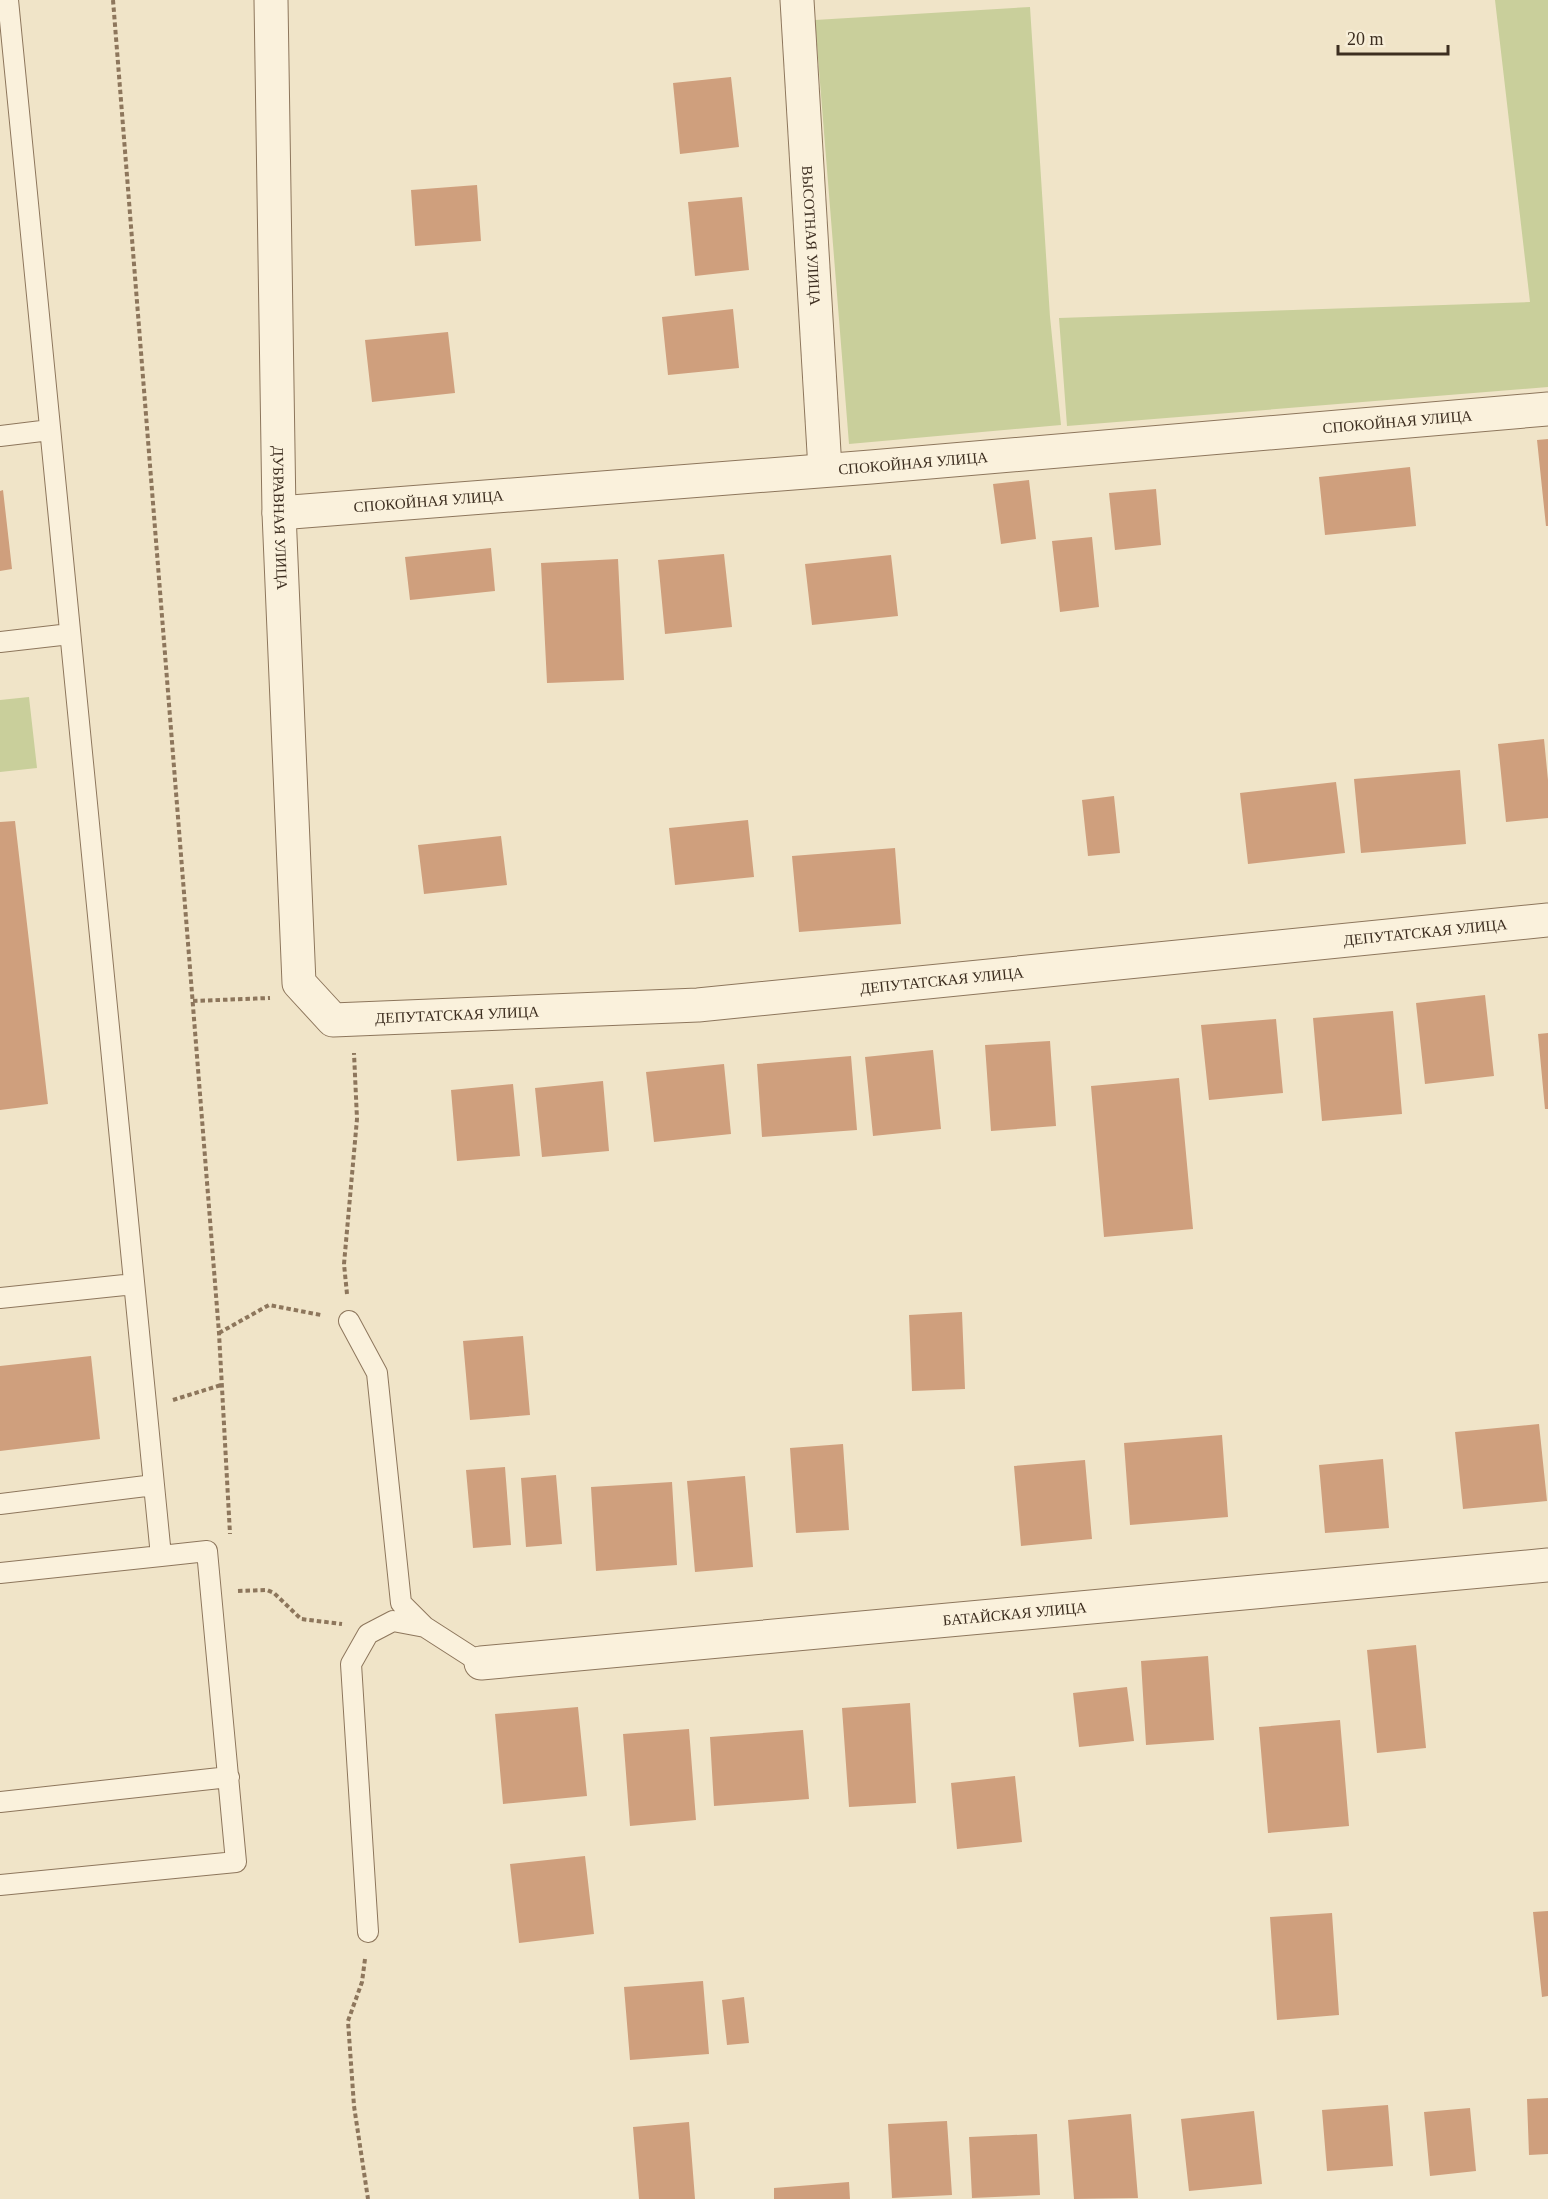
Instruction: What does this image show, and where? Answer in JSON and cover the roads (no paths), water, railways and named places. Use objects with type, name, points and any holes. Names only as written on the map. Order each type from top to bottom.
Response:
[{"type":"street","name":"ДУБРАВНАЯ УЛИЦА","points":[[271,0],[279,513],[298,983],[311,997],[343,1020]]},
{"type":"street","name":"ВЫСОТНАЯ УЛИЦА","points":[[797,0],[825,469]]},
{"type":"street","name":"СПОКОЙНАЯ УЛИЦА","points":[[279,513],[1548,409]]},
{"type":"street","name":"ДЕПУТАТСКАЯ УЛИЦА","points":[[343,1020],[698,1005],[1548,920]]},
{"type":"street","name":"БАТАЙСКАЯ УЛИЦА","points":[[481,1663],[1548,1565]]},
{"type":"lane","points":[[8,0],[161,1556]]},
{"type":"lane","points":[[0,436],[50,430]]},
{"type":"lane","points":[[0,642],[70,634]]},
{"type":"lane","points":[[0,1298],[134,1284]]},
{"type":"lane","points":[[349,1321],[377,1373],[401,1603],[424,1627],[481,1663]]},
{"type":"lane","points":[[0,1504],[154,1485]]},
{"type":"lane","points":[[0,1573],[207,1551],[236,1862],[0,1885]]},
{"type":"lane","points":[[368,1932],[351,1664],[368,1634],[393,1621],[424,1627]]},
{"type":"lane","points":[[0,1802],[229,1777]]}]
